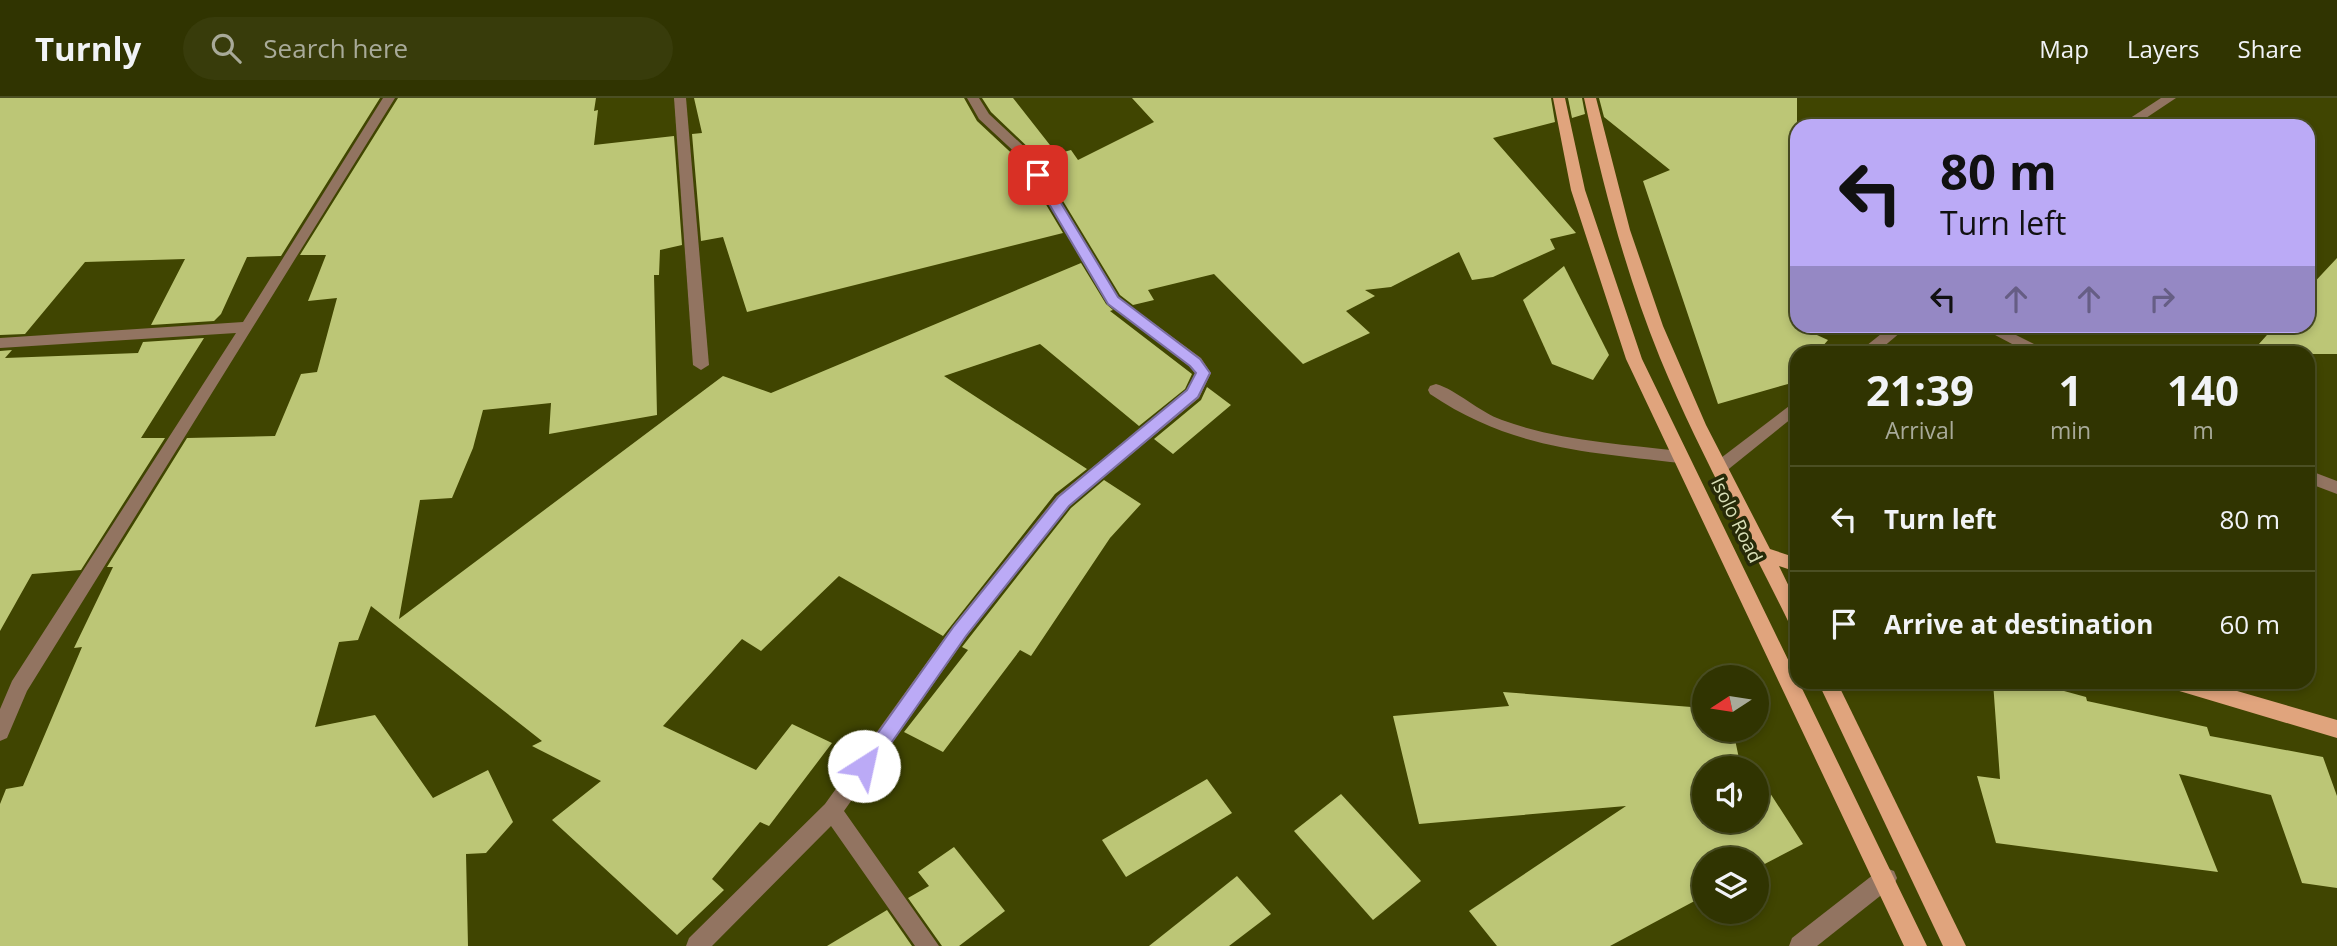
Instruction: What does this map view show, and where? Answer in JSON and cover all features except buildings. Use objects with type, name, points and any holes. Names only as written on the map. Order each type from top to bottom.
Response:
[{"type":"main road","name":"Isolo Road","points":[[1559,98],[1578,190],[1634,359],[1790,681]]},
{"type":"main road","name":"Isolo Road","points":[[1590,98],[1607,181],[1642,292],[1668,359],[1719,468],[1790,606]]},
{"type":"main road","points":[[1766,555],[1790,563]]},
{"type":"main road","name":"Isolo Road","points":[[1794,689],[1916,946]]},
{"type":"main road","points":[[1830,689],[1955,946]]},
{"type":"main road","points":[[2200,689],[2337,729]]},
{"type":"street","points":[[0,732],[9,688],[248,327],[389,98]]},
{"type":"street","points":[[680,98],[701,365]]},
{"type":"street","points":[[697,946],[832,811],[960,631],[1063,501],[1193,394],[1203,373],[1195,362],[1113,300],[1027,157],[984,116],[973,98]]},
{"type":"street","points":[[2136,119],[2171,98]]},
{"type":"street","points":[[0,343],[248,327]]},
{"type":"street","points":[[1874,346],[1891,333]]},
{"type":"street","points":[[2001,333],[2029,346]]},
{"type":"street","points":[[1436,390],[1463,411],[1519,435],[1681,457]]},
{"type":"street","points":[[1719,468],[1790,412]]},
{"type":"street","points":[[2315,479],[2337,488]]},
{"type":"street","points":[[832,811],[928,946]]},
{"type":"street","points":[[1800,946],[1886,878]]},
{"type":"route","points":[[864,766],[960,631],[1063,501],[1193,394],[1203,373],[1195,362],[1113,300],[1038,175]]}]
